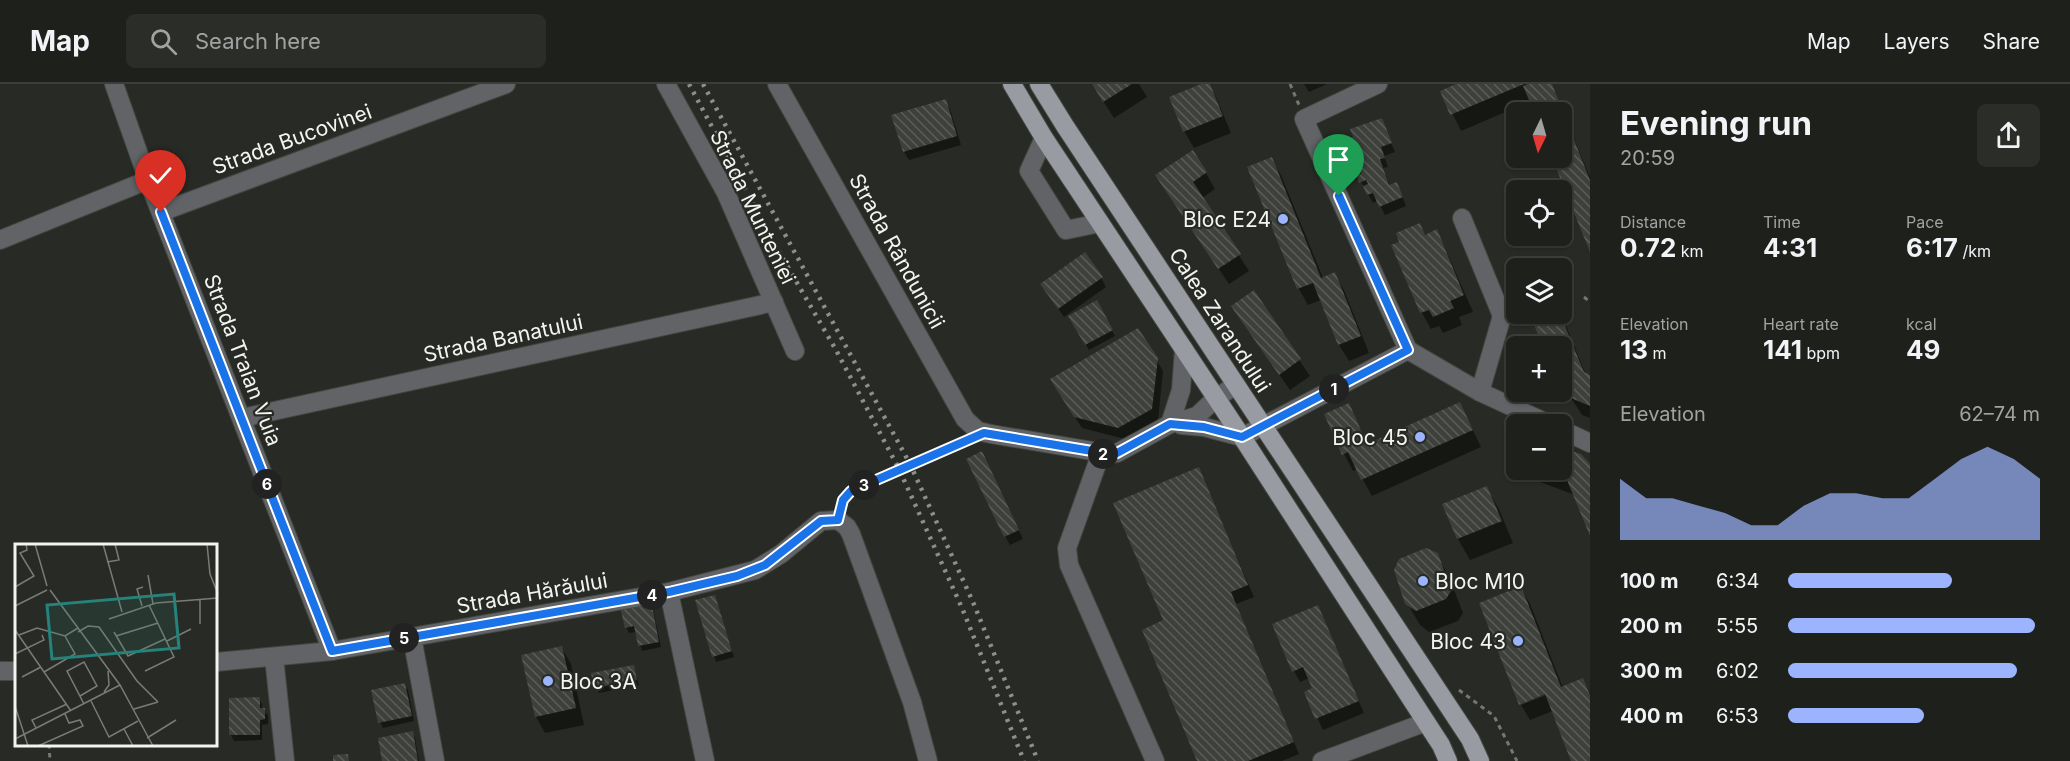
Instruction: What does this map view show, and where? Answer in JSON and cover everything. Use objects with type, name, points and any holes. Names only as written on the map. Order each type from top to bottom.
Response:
[{"type":"main road","points":[[1011,84],[1426,722],[1448,761]]},
{"type":"main road","name":"Calea Zarandului","points":[[1039,84],[1470,739],[1480,761]]},
{"type":"street","name":"Strada Traian Vuia","points":[[114,84],[148,180],[332,651]]},
{"type":"street","name":"Strada Bucovinei","points":[[161,212],[506,84]]},
{"type":"street","name":"Strada Munteniei","points":[[666,84],[726,193],[795,351]]},
{"type":"street","name":"Strada Rândunicii","points":[[777,84],[965,419],[974,428],[984,433]]},
{"type":"street","points":[[1378,84],[1304,118],[1408,350],[1480,392],[1527,414]]},
{"type":"street","points":[[1044,138],[1029,171],[1066,230],[1100,223]]},
{"type":"street","points":[[0,240],[148,180]]},
{"type":"street","points":[[1462,218],[1506,308]]},
{"type":"street","name":"Strada Banatului","points":[[242,418],[774,302]]},
{"type":"street","points":[[1480,392],[1506,322]]},
{"type":"street","points":[[1170,424],[1181,390],[1184,349]]},
{"type":"street","points":[[1170,424],[1204,427],[1242,437],[1408,350]]},
{"type":"street","points":[[984,433],[1101,453],[1117,453],[1170,424],[1189,404],[1216,398],[1236,385]]},
{"type":"street","points":[[1572,435],[1590,443]]},
{"type":"street","points":[[1101,453],[1067,548],[1069,565],[1155,761]]},
{"type":"street","name":"Strada Hărăului","points":[[218,662],[332,651],[669,592],[754,570],[781,554],[816,524],[827,519],[838,520]]},
{"type":"street","points":[[838,520],[847,527],[851,534],[912,702],[928,761]]},
{"type":"street","points":[[669,592],[705,761]]},
{"type":"street","points":[[412,637],[435,761]]},
{"type":"street","points":[[274,657],[285,761]]},
{"type":"street","points":[[1322,761],[1426,722]]},
{"type":"path","points":[[1584,297],[1590,302]]},
{"type":"path","points":[[838,520],[843,500],[851,491],[984,433]]},
{"type":"path","points":[[1459,690],[1494,716],[1517,761]]},
{"type":"path","points":[[49,746],[50,761]]},
{"type":"building","points":[[1092,84],[1132,84],[1103,102]]},
{"type":"building","points":[[1201,84],[1210,84],[1223,116],[1183,132],[1169,97]]},
{"type":"building","points":[[1456,84],[1524,84],[1450,115],[1440,91]]},
{"type":"building","points":[[1552,84],[1559,102],[1530,102],[1523,86]]},
{"type":"building","points":[[946,99],[957,136],[903,152],[891,115]]},
{"type":"building","points":[[1382,118],[1392,143],[1381,147],[1385,158],[1380,159],[1389,185],[1397,182],[1403,197],[1379,207],[1373,193],[1367,195],[1363,186],[1368,184],[1366,180],[1359,183],[1357,176],[1361,174],[1359,168],[1346,173],[1335,144],[1353,137],[1350,129]]},
{"type":"building","points":[[1572,135],[1590,180],[1590,252],[1572,207],[1572,180],[1561,180],[1556,168],[1572,168]]},
{"type":"building","points":[[1193,150],[1207,172],[1193,182],[1241,254],[1218,269],[1155,175]]},
{"type":"building","name":"Bloc E24","points":[[1272,157],[1321,278],[1335,272],[1361,336],[1338,345],[1313,283],[1297,289],[1247,167]]},
{"type":"building","points":[[1420,223],[1425,235],[1437,229],[1464,295],[1450,301],[1454,308],[1433,317],[1429,310],[1420,313],[1391,245],[1399,242],[1396,233]]},
{"type":"building","points":[[1085,252],[1103,277],[1058,309],[1040,284]]},
{"type":"building","points":[[1254,290],[1301,359],[1279,375],[1231,306]]},
{"type":"building","points":[[1097,300],[1113,330],[1085,345],[1068,316]]},
{"type":"building","points":[[1534,324],[1564,324],[1569,336],[1539,336]]},
{"type":"building","points":[[1138,328],[1158,358],[1152,409],[1118,428],[1074,417],[1050,379]]},
{"type":"building","points":[[1572,343],[1584,372],[1590,375],[1590,406],[1572,398],[1574,390],[1572,389]]},
{"type":"building","name":"Bloc 45","points":[[1460,402],[1473,430],[1361,480],[1348,452],[1342,455],[1324,414],[1349,403],[1367,444]]},
{"type":"building","points":[[982,451],[1019,530],[1004,537],[966,459]]},
{"type":"building","points":[[1572,451],[1581,454],[1590,464],[1590,536],[1567,480],[1572,480]]},
{"type":"building","points":[[1199,467],[1248,585],[1231,592],[1294,742],[1248,761],[1197,761],[1142,630],[1163,620],[1113,503]]},
{"type":"building","points":[[1487,486],[1502,521],[1457,539],[1442,504]]},
{"type":"building","name":"Bloc M10","points":[[1426,548],[1438,553],[1451,591],[1446,599],[1416,611],[1405,604],[1394,570],[1399,559]]},
{"type":"building","name":"Bloc 43","points":[[1521,586],[1561,687],[1583,678],[1590,695],[1590,761],[1571,761],[1545,694],[1519,705],[1479,603]]},
{"type":"building","points":[[715,595],[732,651],[712,657],[695,600]]},
{"type":"building","points":[[651,600],[659,642],[638,646],[634,626],[625,628],[620,607]]},
{"type":"building","points":[[1318,605],[1359,701],[1315,719],[1304,692],[1312,688],[1303,667],[1292,672],[1272,624]]},
{"type":"building","name":"Bloc 3A","points":[[562,646],[576,708],[535,717],[521,655]]},
{"type":"building","points":[[634,665],[637,680],[594,688],[591,673]]},
{"type":"building","points":[[405,683],[412,716],[378,723],[371,690]]},
{"type":"building","points":[[260,697],[260,708],[265,708],[265,719],[260,720],[260,735],[229,735],[229,698]]},
{"type":"building","points":[[413,731],[418,761],[382,761],[378,738]]},
{"type":"building","points":[[348,754],[349,761],[333,761],[333,755]]},
{"type":"railway","points":[[689,84],[899,469],[962,608],[1024,761]]},
{"type":"railway","points":[[703,84],[910,464],[973,602],[1038,761]]},
{"type":"place","name":"Bloc E24","points":[[1283,219]]},
{"type":"place","name":"Bloc 45","points":[[1420,437]]},
{"type":"place","name":"Bloc M10","points":[[1423,581]]},
{"type":"place","name":"Bloc 43","points":[[1518,641]]},
{"type":"place","name":"Bloc 3A","points":[[548,681]]},
{"type":"route","points":[[161,212],[332,651],[669,592],[737,576],[765,565],[821,521],[838,520],[843,500],[851,491],[984,433],[1110,454],[1117,453],[1147,438],[1170,424],[1204,427],[1242,437],[1408,350],[1339,196]]}]
